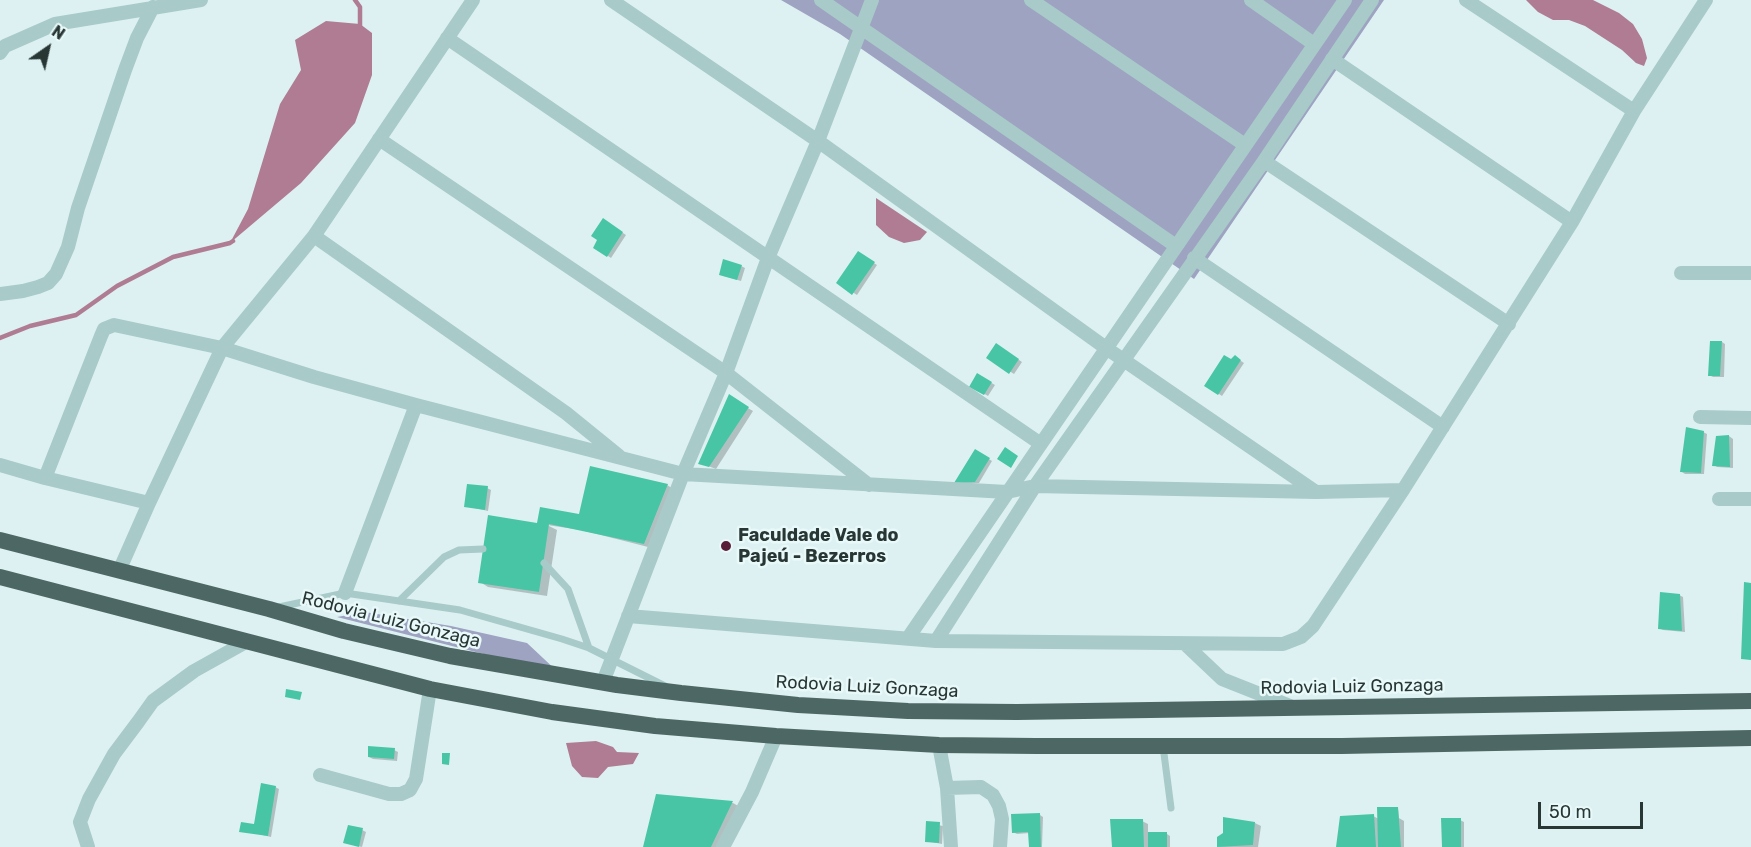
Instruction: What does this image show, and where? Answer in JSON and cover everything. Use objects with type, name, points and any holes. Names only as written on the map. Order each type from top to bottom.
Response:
[{"type":"highway","name":"Rodovia Luiz Gonzaga","points":[[0,540],[269,609],[344,631],[450,656],[681,693],[798,705],[908,711],[1087,711],[1751,700]]},
{"type":"highway","points":[[0,577],[430,689],[552,712],[655,726],[776,736],[939,745],[1354,746],[1751,738]]},
{"type":"street","points":[[0,53],[5,46],[55,24],[201,0]]},
{"type":"street","points":[[119,571],[222,348],[314,236],[473,0]]},
{"type":"street","points":[[611,0],[818,141],[1106,348],[1316,492]]},
{"type":"street","points":[[821,0],[1176,246]]},
{"type":"street","points":[[603,682],[683,474],[726,373],[768,258],[818,141],[873,0]]},
{"type":"street","points":[[1031,0],[1245,145]]},
{"type":"street","points":[[1251,0],[1314,44]]},
{"type":"street","points":[[908,638],[1345,0]]},
{"type":"street","points":[[936,641],[1035,486],[1263,161],[1372,0]]},
{"type":"street","points":[[1466,0],[1634,111]]},
{"type":"street","points":[[628,616],[936,641],[1283,644],[1301,637],[1314,626],[1509,324],[1572,222],[1634,111],[1706,0]]},
{"type":"street","points":[[0,294],[38,287],[48,283],[56,274],[68,247],[78,208],[125,70],[137,38],[153,7]]},
{"type":"street","points":[[447,38],[1041,444]]},
{"type":"street","points":[[1332,59],[1572,222]]},
{"type":"street","points":[[379,139],[726,373],[869,485]]},
{"type":"street","points":[[1263,161],[1509,324]]},
{"type":"street","points":[[314,236],[566,413],[622,459]]},
{"type":"street","points":[[1194,258],[1443,427]]},
{"type":"street","points":[[1681,273],[1751,273]]},
{"type":"street","points":[[45,478],[105,330],[114,325],[222,348],[314,377],[416,405],[683,474],[1007,492],[1035,486],[1316,492],[1403,490]]},
{"type":"street","points":[[345,593],[416,405]]},
{"type":"street","points":[[1700,417],[1751,418]]},
{"type":"street","points":[[0,465],[149,503]]},
{"type":"street","points":[[1719,499],[1751,499]]},
{"type":"street","points":[[88,847],[80,822],[88,799],[114,754],[153,701],[194,671],[246,642]]},
{"type":"street","points":[[1185,644],[1222,679],[1292,707]]},
{"type":"street","points":[[320,775],[389,794],[400,794],[410,790],[416,779],[430,689]]},
{"type":"street","points":[[723,847],[752,792],[776,736]]},
{"type":"street","points":[[939,745],[947,788],[951,847]]},
{"type":"street","points":[[947,788],[981,787],[993,795],[1002,819],[1000,847]]},
{"type":"lane","points":[[399,601],[444,556],[459,550],[483,549]]},
{"type":"lane","points":[[544,563],[568,589],[589,648]]},
{"type":"lane","points":[[269,609],[345,593],[460,610],[589,648],[681,693]]},
{"type":"lane","points":[[1163,746],[1171,808]]},
{"type":"shaded area","points":[[781,0],[1384,0],[1194,279],[840,34]]},
{"type":"shaded area","points":[[1526,0],[1593,0],[1619,13],[1633,24],[1642,39],[1647,58],[1644,66],[1636,63],[1622,50],[1585,26],[1569,20],[1553,20],[1538,12]]},
{"type":"shaded area","points":[[326,21],[360,24],[372,33],[372,75],[355,123],[301,183],[230,243],[248,209],[280,104],[301,70],[295,40]]},
{"type":"shaded area","points":[[876,198],[927,232],[920,240],[904,243],[889,237],[876,225]]},
{"type":"shaded area","points":[[365,612],[451,626],[527,643],[559,673],[337,617]]},
{"type":"shaded area","points":[[596,741],[613,747],[617,752],[639,753],[633,764],[608,767],[598,778],[582,777],[572,766],[566,743]]},
{"type":"building","points":[[603,218],[623,232],[607,257],[593,248],[597,240],[591,236]]},
{"type":"building","points":[[858,251],[875,262],[852,295],[836,283]]},
{"type":"building","points":[[723,259],[742,265],[737,280],[719,275]]},
{"type":"building","points":[[1710,341],[1722,341],[1720,376],[1708,376]]},
{"type":"building","points":[[996,343],[1019,359],[1009,374],[986,358]]},
{"type":"building","points":[[1224,355],[1231,359],[1235,355],[1241,360],[1218,395],[1204,386]]},
{"type":"building","points":[[977,373],[992,382],[984,395],[969,387]]},
{"type":"building","points":[[729,394],[749,407],[709,467],[698,464]]},
{"type":"building","points":[[1686,427],[1704,431],[1701,473],[1680,472]]},
{"type":"building","points":[[1729,435],[1730,467],[1712,466],[1716,436]]},
{"type":"building","points":[[1005,447],[1018,456],[1011,468],[997,459]]},
{"type":"building","points":[[975,449],[990,458],[975,482],[954,483]]},
{"type":"building","points":[[590,466],[668,484],[644,544],[549,524],[539,592],[478,583],[488,515],[537,523],[540,507],[579,514]]},
{"type":"building","points":[[467,484],[488,486],[485,510],[464,507]]},
{"type":"building","points":[[1744,582],[1751,583],[1751,660],[1741,659]]},
{"type":"building","points":[[1660,592],[1680,594],[1682,631],[1658,629]]},
{"type":"building","points":[[286,689],[302,692],[300,700],[285,697]]},
{"type":"building","points":[[368,746],[395,748],[394,759],[368,757]]},
{"type":"building","points":[[442,753],[450,753],[449,765],[442,764]]},
{"type":"building","points":[[261,783],[276,786],[268,836],[239,832],[241,822],[254,824]]},
{"type":"building","points":[[656,794],[733,801],[711,847],[643,847]]},
{"type":"building","points":[[1377,807],[1398,807],[1401,847],[1378,847]]},
{"type":"building","points":[[1040,813],[1041,847],[1029,847],[1028,832],[1012,833],[1011,814]]},
{"type":"building","points":[[1374,814],[1376,847],[1336,847],[1340,816]]},
{"type":"building","points":[[1223,817],[1255,822],[1253,845],[1217,847],[1217,837],[1223,833]]},
{"type":"building","points":[[1441,818],[1461,818],[1461,847],[1442,847]]},
{"type":"building","points":[[1110,819],[1143,819],[1144,847],[1112,847]]},
{"type":"building","points":[[926,821],[940,822],[939,843],[925,842]]},
{"type":"building","points":[[348,825],[363,828],[359,847],[343,843]]},
{"type":"building","points":[[1148,832],[1167,832],[1167,847],[1148,847]]},
{"type":"waterway","points":[[355,0],[360,7],[360,28]]},
{"type":"waterway","points":[[0,338],[30,326],[76,315],[117,286],[173,257],[233,241]]},
{"type":"place","name":"Faculdade Vale do Pajeú - Bezerros","points":[[726,546]]}]
